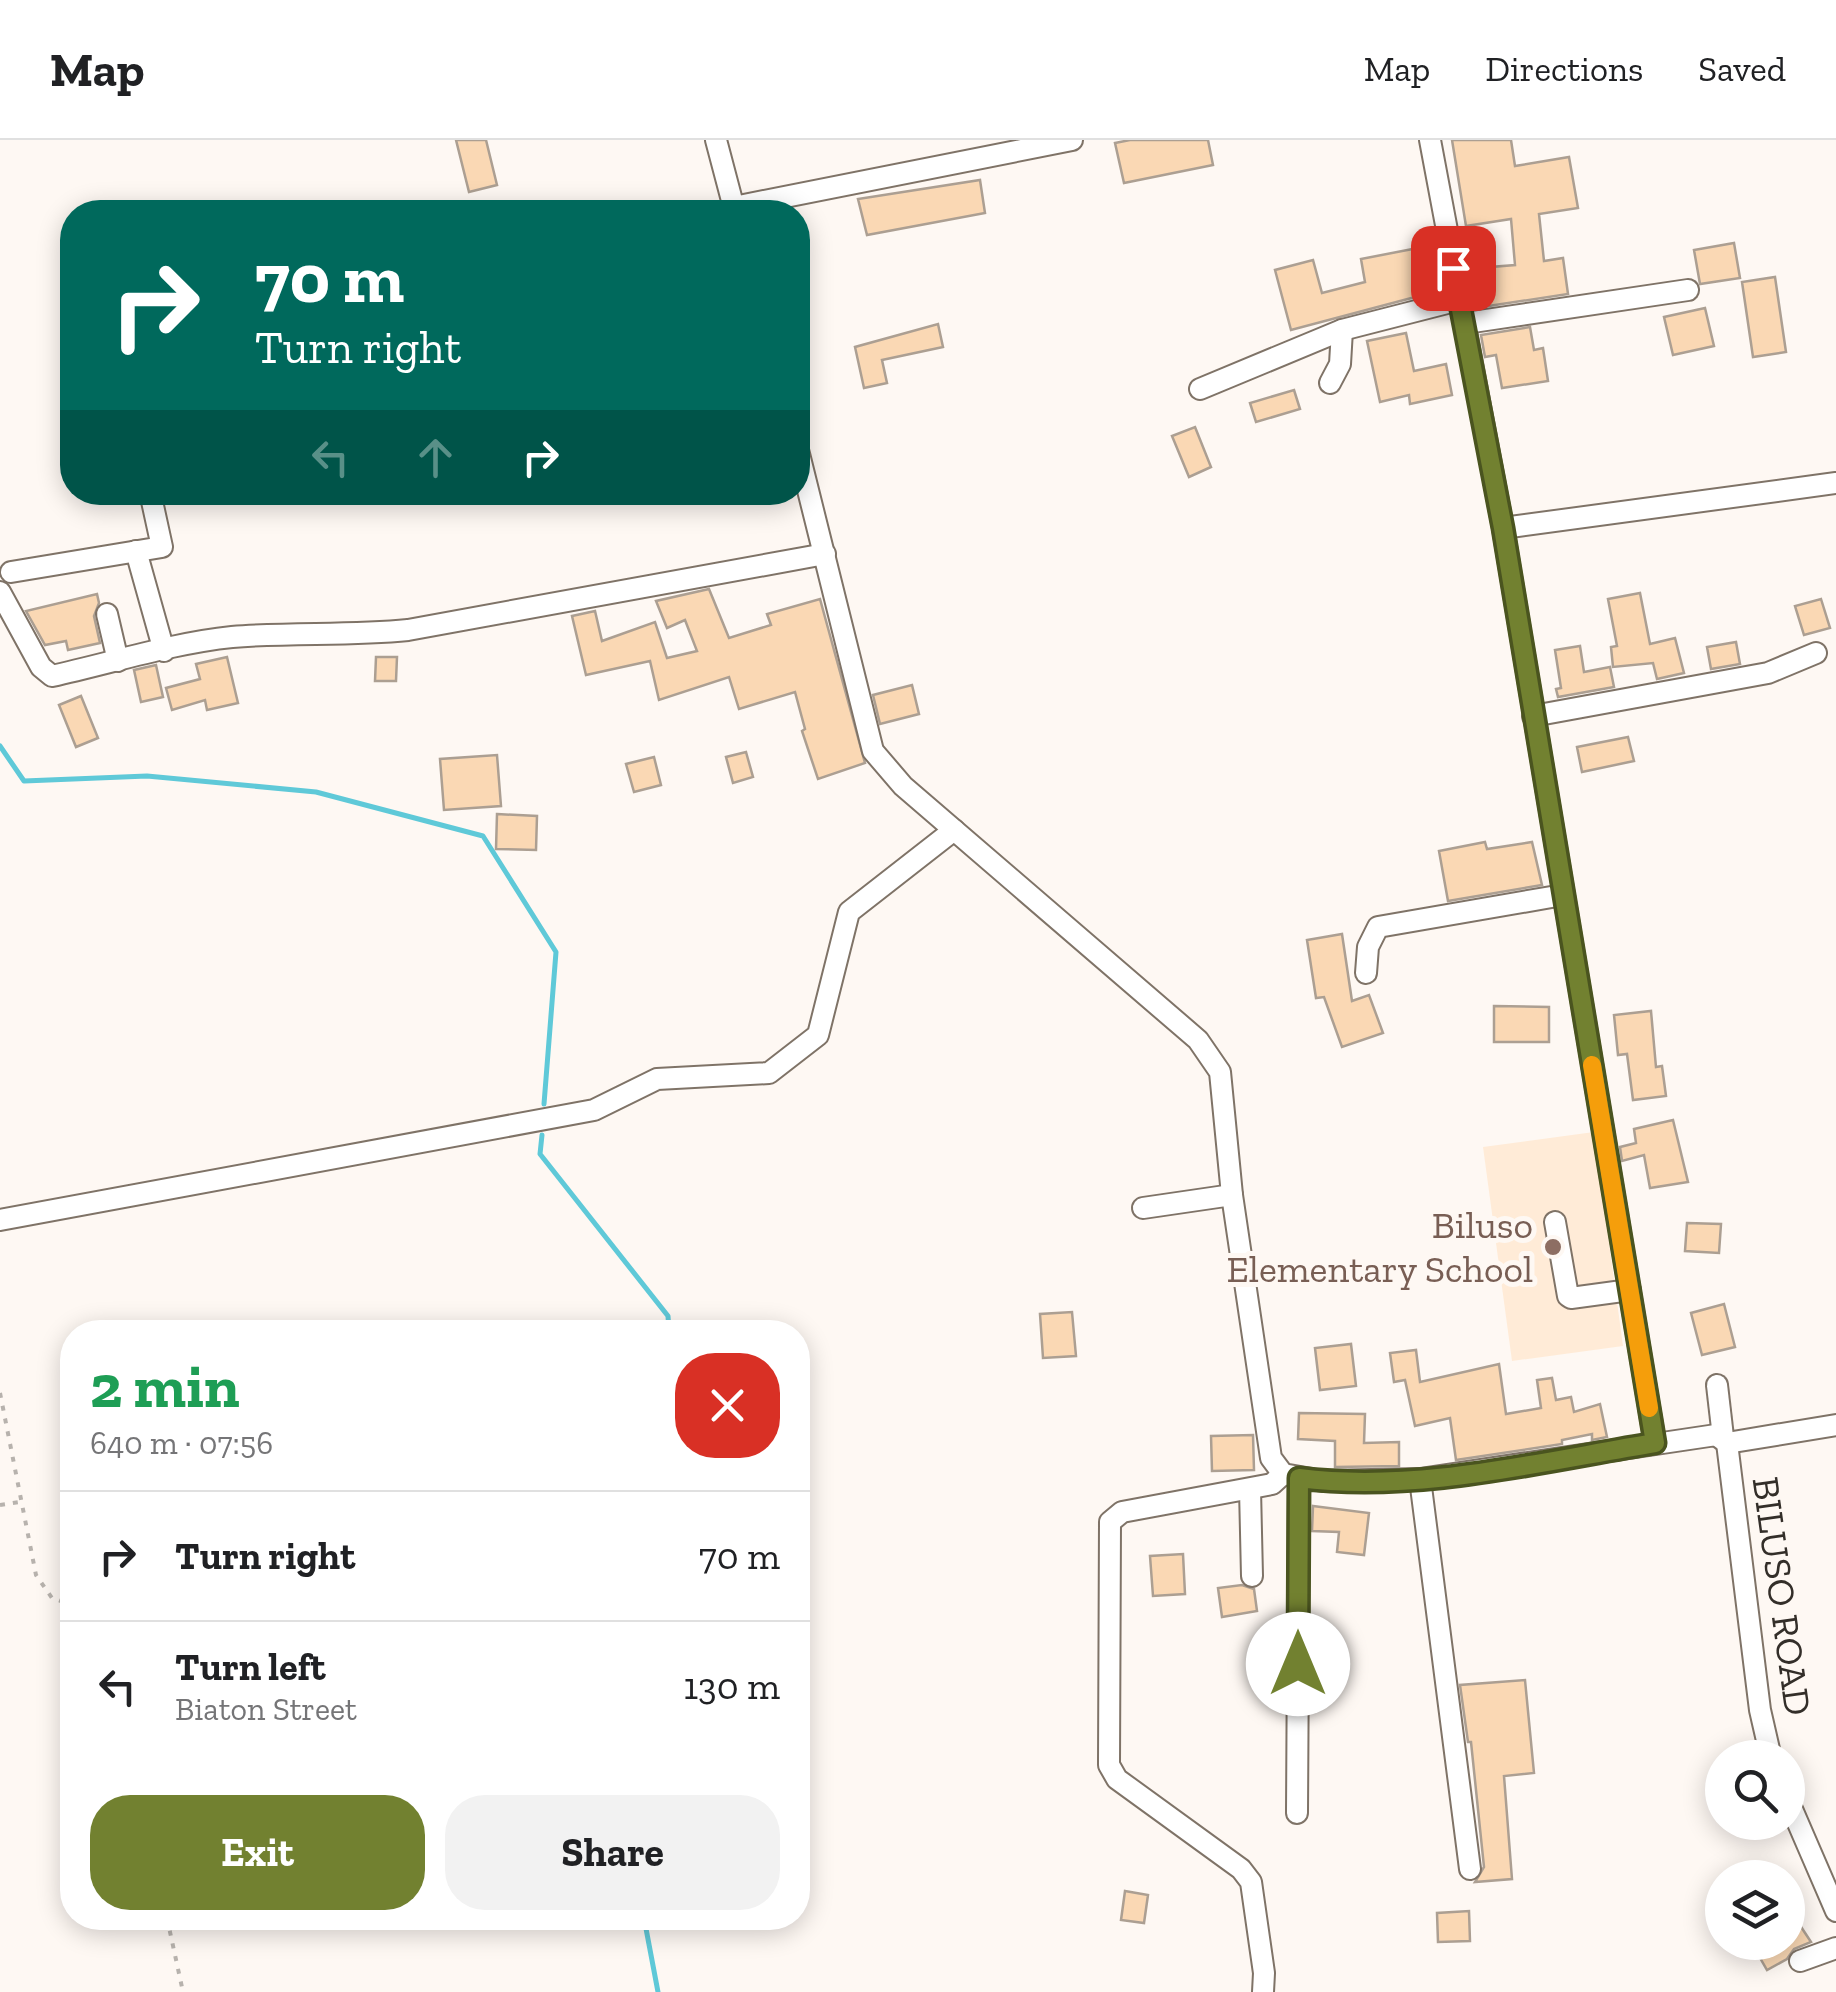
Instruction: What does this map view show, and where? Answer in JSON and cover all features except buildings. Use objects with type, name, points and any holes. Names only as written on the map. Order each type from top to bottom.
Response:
[{"type":"street","points":[[718,140],[733,200]]},
{"type":"street","points":[[783,200],[1072,140]]},
{"type":"street","points":[[1430,140],[1503,528],[1655,1443]]},
{"type":"street","points":[[1466,323],[1688,290]]},
{"type":"street","points":[[1200,389],[1342,330],[1459,300]]},
{"type":"street","points":[[1330,384],[1340,364],[1342,330]]},
{"type":"street","points":[[1503,528],[1836,483]]},
{"type":"street","points":[[810,496],[873,750],[902,786],[1198,1040],[1220,1072],[1232,1195],[1271,1458],[1291,1476],[1297,1813]]},
{"type":"street","points":[[10,572],[162,547],[153,505]]},
{"type":"street","points":[[136,551],[164,651]]},
{"type":"street","points":[[0,592],[40,667],[52,676],[228,638],[292,634],[344,637],[408,630],[825,554]]},
{"type":"street","points":[[107,614],[118,661]]},
{"type":"street","points":[[1532,716],[1768,673],[1816,653]]},
{"type":"street","points":[[0,1220],[594,1110],[657,1079],[769,1073],[818,1035],[849,912],[954,830]]},
{"type":"street","points":[[1366,974],[1371,934],[1378,928],[1563,894]]},
{"type":"street","points":[[1144,1208],[1232,1195]]},
{"type":"street","points":[[1555,1222],[1568,1296],[1630,1290]]},
{"type":"street","name":"BILUSO ROAD","points":[[1717,1386],[1766,1740]]},
{"type":"street","points":[[1263,1992],[1264,1973],[1251,1882],[1242,1869],[1117,1779],[1109,1765],[1110,1522],[1122,1512],[1250,1489],[1291,1476],[1420,1479],[1655,1443],[1725,1440],[1836,1426]]},
{"type":"street","points":[[1420,1479],[1470,1869]]},
{"type":"street","points":[[1250,1489],[1252,1576]]},
{"type":"street","points":[[1805,1839],[1836,1911]]},
{"type":"street","points":[[1800,1961],[1836,1948]]},
{"type":"path","points":[[0,1393],[36,1576],[52,1598],[60,1601]]},
{"type":"path","points":[[0,1504],[21,1502]]},
{"type":"path","points":[[170,1930],[183,1992]]},
{"type":"shaded area","name":"Biluso Elementary School","points":[[1594,1132],[1623,1346],[1512,1361],[1483,1147]]},
{"type":"waterway","points":[[0,746],[24,781],[147,776],[316,792],[483,836],[556,952],[544,1104]]},
{"type":"waterway","points":[[542,1135],[540,1154],[668,1320]]},
{"type":"waterway","points":[[646,1930],[658,1992]]},
{"type":"slow traffic","points":[[1592,1065],[1649,1408]]},
{"type":"place","name":"Biluso Elementary School","points":[[1553,1247]]},
{"type":"route","points":[[1298,1664],[1299,1478],[1323,1481],[1455,1476],[1655,1443],[1503,528],[1453,268]]}]
